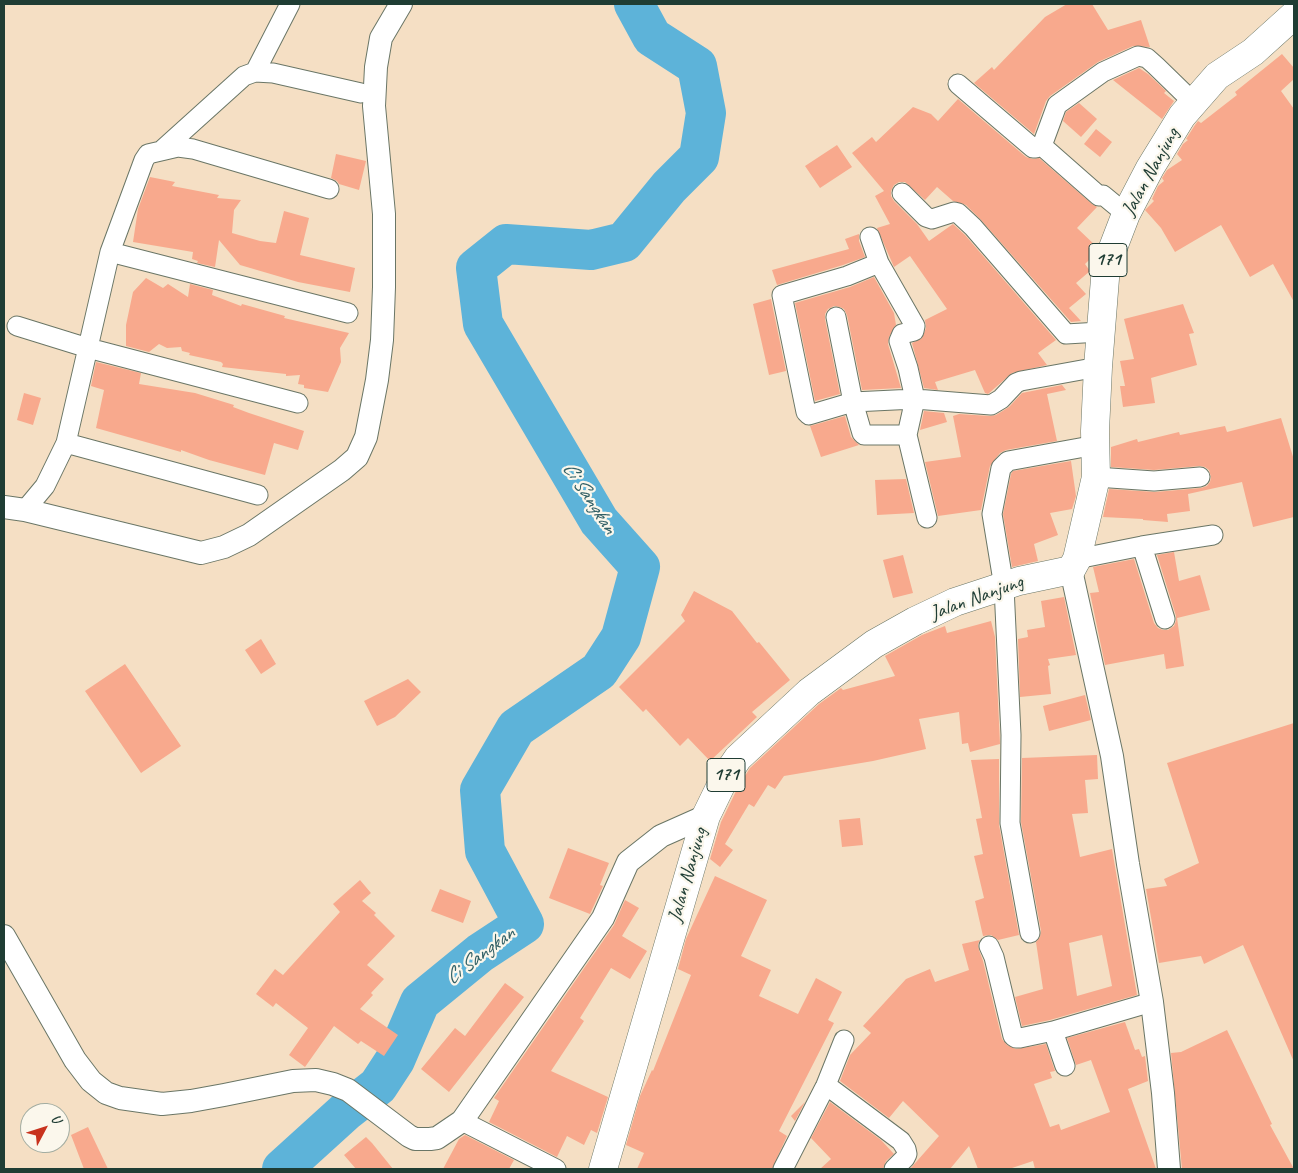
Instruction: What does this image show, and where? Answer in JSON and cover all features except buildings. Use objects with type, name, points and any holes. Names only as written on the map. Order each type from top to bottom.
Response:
[{"type":"main road","name":"Jalan Nanjung","points":[[606,1168],[706,816],[716,792],[738,758],[809,692],[874,644],[915,621],[955,602],[1074,564],[1096,477],[1098,367],[1106,266],[1126,214],[1132,200],[1173,129],[1194,102],[1217,76],[1253,52],[1294,14]]},
{"type":"street","points":[[255,72],[290,4]]},
{"type":"street","points":[[15,508],[201,553],[224,547],[249,535],[342,470],[357,457],[366,437],[377,380],[382,330],[384,214],[374,106],[376,67],[381,38],[401,4]]},
{"type":"street","points":[[1286,4],[1294,14]]},
{"type":"street","points":[[958,84],[1033,148],[1041,145],[1057,106],[1103,72],[1138,56],[1147,58],[1194,102]]},
{"type":"street","points":[[162,150],[244,76],[255,72],[272,73],[361,93]]},
{"type":"street","points":[[1041,145],[1099,196],[1103,195],[1126,214]]},
{"type":"street","points":[[15,508],[45,486],[66,443],[110,252],[144,160],[148,154],[178,147],[193,149],[328,188]]},
{"type":"street","points":[[902,193],[926,217],[932,219],[954,212],[958,213],[974,227],[1066,334],[1100,332]]},
{"type":"street","points":[[870,237],[879,263],[915,326],[914,331],[902,334],[899,341],[915,399],[907,435],[927,518]]},
{"type":"street","points":[[110,252],[348,313]]},
{"type":"street","points":[[879,263],[846,276],[782,295],[809,415],[853,402],[915,399],[991,405],[1001,399],[1016,383],[1021,381],[1098,367]]},
{"type":"street","points":[[836,317],[853,402],[864,435],[907,435]]},
{"type":"street","points":[[17,326],[88,348],[298,403]]},
{"type":"street","points":[[66,443],[258,495]]},
{"type":"street","points":[[1030,933],[1010,823],[1011,735],[1004,587],[992,514],[1002,468],[1008,461],[1096,446]]},
{"type":"street","points":[[1096,477],[1154,481],[1200,477]]},
{"type":"street","points":[[1169,1169],[1163,1093],[1152,1002],[1128,864],[1112,756],[1074,564],[1142,546],[1213,535]]},
{"type":"street","points":[[1142,546],[1165,619]]},
{"type":"street","points":[[4,936],[75,1060],[98,1088],[113,1096],[162,1104],[190,1101],[302,1080],[316,1080],[348,1090],[404,1133],[415,1139],[437,1138],[462,1121],[603,918],[628,862],[661,836],[706,816]]},
{"type":"street","points":[[989,946],[994,957],[1013,1036],[1016,1038],[1053,1031],[1152,1002]]},
{"type":"street","points":[[1053,1031],[1065,1066]]},
{"type":"street","points":[[782,1169],[826,1085],[844,1040]]},
{"type":"street","points":[[826,1085],[901,1141],[907,1154],[906,1158],[894,1169]]},
{"type":"street","points":[[462,1121],[556,1169]]},
{"type":"waterway","name":"Ci Sangkan","points":[[282,1169],[346,1111],[378,1086],[395,1060],[420,1002],[480,953],[524,924],[485,851],[480,790],[516,728],[599,671],[621,637],[640,567],[599,521],[483,324],[476,268],[506,244],[591,250],[624,242],[669,187],[699,157],[706,113],[697,66],[652,37],[634,4]]}]
